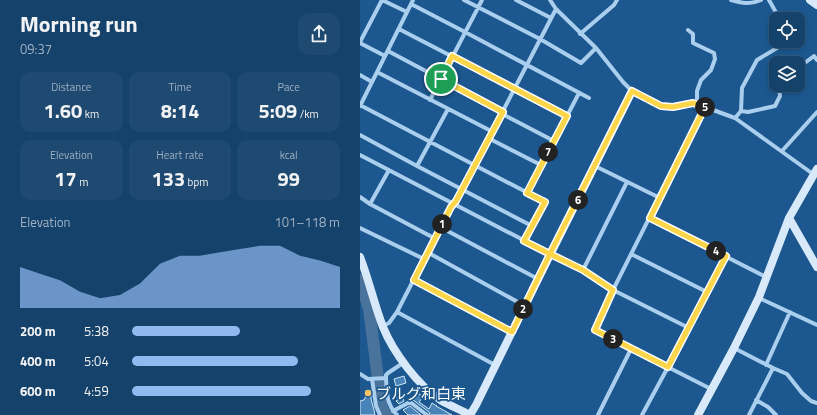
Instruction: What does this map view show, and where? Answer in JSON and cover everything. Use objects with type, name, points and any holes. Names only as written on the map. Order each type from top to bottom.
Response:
[{"type":"street","points":[[385,56],[360,42],[382,0],[407,12]]},
{"type":"street","points":[[464,0],[540,39],[582,63],[596,48]]},
{"type":"street","points":[[430,100],[482,0]]},
{"type":"street","points":[[516,0],[551,18]]},
{"type":"street","points":[[550,0],[556,9],[596,48],[632,91],[661,106],[673,107],[693,103],[735,118],[782,151],[815,171],[789,218],[759,297],[734,348],[698,415]]},
{"type":"street","points":[[580,34],[614,5],[617,0]]},
{"type":"street","points":[[731,0],[742,3],[754,3],[761,0]]},
{"type":"street","points":[[769,0],[776,12]]},
{"type":"street","points":[[810,0],[817,5]]},
{"type":"street","points":[[524,241],[545,202],[360,106],[412,2],[589,98]]},
{"type":"street","points":[[383,326],[389,323],[414,280],[434,238],[490,139],[556,9]]},
{"type":"street","points":[[399,29],[567,116]]},
{"type":"street","points":[[688,30],[693,34],[693,43],[714,53],[715,59],[711,70],[701,80],[697,91],[697,104]]},
{"type":"street","points":[[735,118],[741,111],[742,88],[757,60],[777,48]]},
{"type":"street","points":[[388,51],[554,141]]},
{"type":"street","points":[[805,63],[814,56],[817,60]]},
{"type":"street","points":[[377,72],[493,132]]},
{"type":"street","points":[[360,75],[372,82]]},
{"type":"street","points":[[360,257],[390,343],[404,363],[424,386],[441,400],[470,415],[632,91]]},
{"type":"street","points":[[741,111],[748,112],[775,106],[780,96],[780,92]]},
{"type":"street","points":[[527,193],[579,93]]},
{"type":"street","points":[[705,107],[613,290],[595,330],[711,389]]},
{"type":"street","points":[[417,166],[448,109]]},
{"type":"street","points":[[782,151],[817,112]]},
{"type":"street","points":[[360,135],[532,226]]},
{"type":"street","points":[[490,139],[541,165]]},
{"type":"street","points":[[360,155],[524,241],[583,270],[613,290],[689,328]]},
{"type":"street","points":[[595,166],[660,198]]},
{"type":"street","points":[[370,204],[388,170]]},
{"type":"street","points":[[583,270],[627,182]]},
{"type":"street","points":[[360,197],[370,204],[434,238]]},
{"type":"street","points":[[650,218],[766,276]]},
{"type":"street","points":[[789,218],[817,267]]},
{"type":"street","points":[[440,227],[538,279]]},
{"type":"street","points":[[360,228],[424,259]]},
{"type":"street","points":[[427,252],[524,306]]},
{"type":"street","points":[[632,254],[707,292]]},
{"type":"street","points":[[642,415],[726,256]]},
{"type":"street","points":[[414,280],[512,332]]},
{"type":"street","points":[[759,297],[817,325]]},
{"type":"street","points":[[396,312],[495,365]]},
{"type":"street","points":[[766,365],[790,312]]},
{"type":"street","points":[[734,348],[787,374],[811,401],[817,403]]},
{"type":"street","points":[[598,415],[631,349]]},
{"type":"street","points":[[360,374],[368,379],[384,378],[388,373],[404,363]]},
{"type":"street","points":[[749,415],[773,368]]},
{"type":"street","points":[[384,378],[388,400],[396,415]]},
{"type":"street","points":[[373,379],[376,406],[380,415]]},
{"type":"street","points":[[756,400],[768,407],[776,415]]},
{"type":"street","points":[[393,410],[410,402],[427,415]]},
{"type":"building","points":[[404,376],[406,383],[396,386],[394,379]]},
{"type":"building","points":[[399,388],[404,401],[399,404],[396,401],[398,400],[394,390]]},
{"type":"building","points":[[418,393],[423,397],[419,402],[429,409],[432,403],[452,415],[430,415],[429,412],[413,400]]},
{"type":"building","points":[[367,394],[371,396],[375,415],[360,415],[360,401],[364,400]]},
{"type":"building","points":[[410,406],[421,415],[408,415],[403,410]]},
{"type":"waterway","points":[[360,280],[369,309],[382,409],[387,415]]},
{"type":"place","name":"ブルグ和白東","points":[[368,393]]},
{"type":"route","points":[[441,79],[452,56],[567,116],[527,193],[545,202],[524,241],[550,254],[632,91],[661,106],[673,107],[693,103],[705,107],[650,218],[726,256],[668,367],[595,330],[613,290],[583,270],[550,254],[512,332],[414,280],[451,207],[456,201],[503,112],[441,79]]}]
